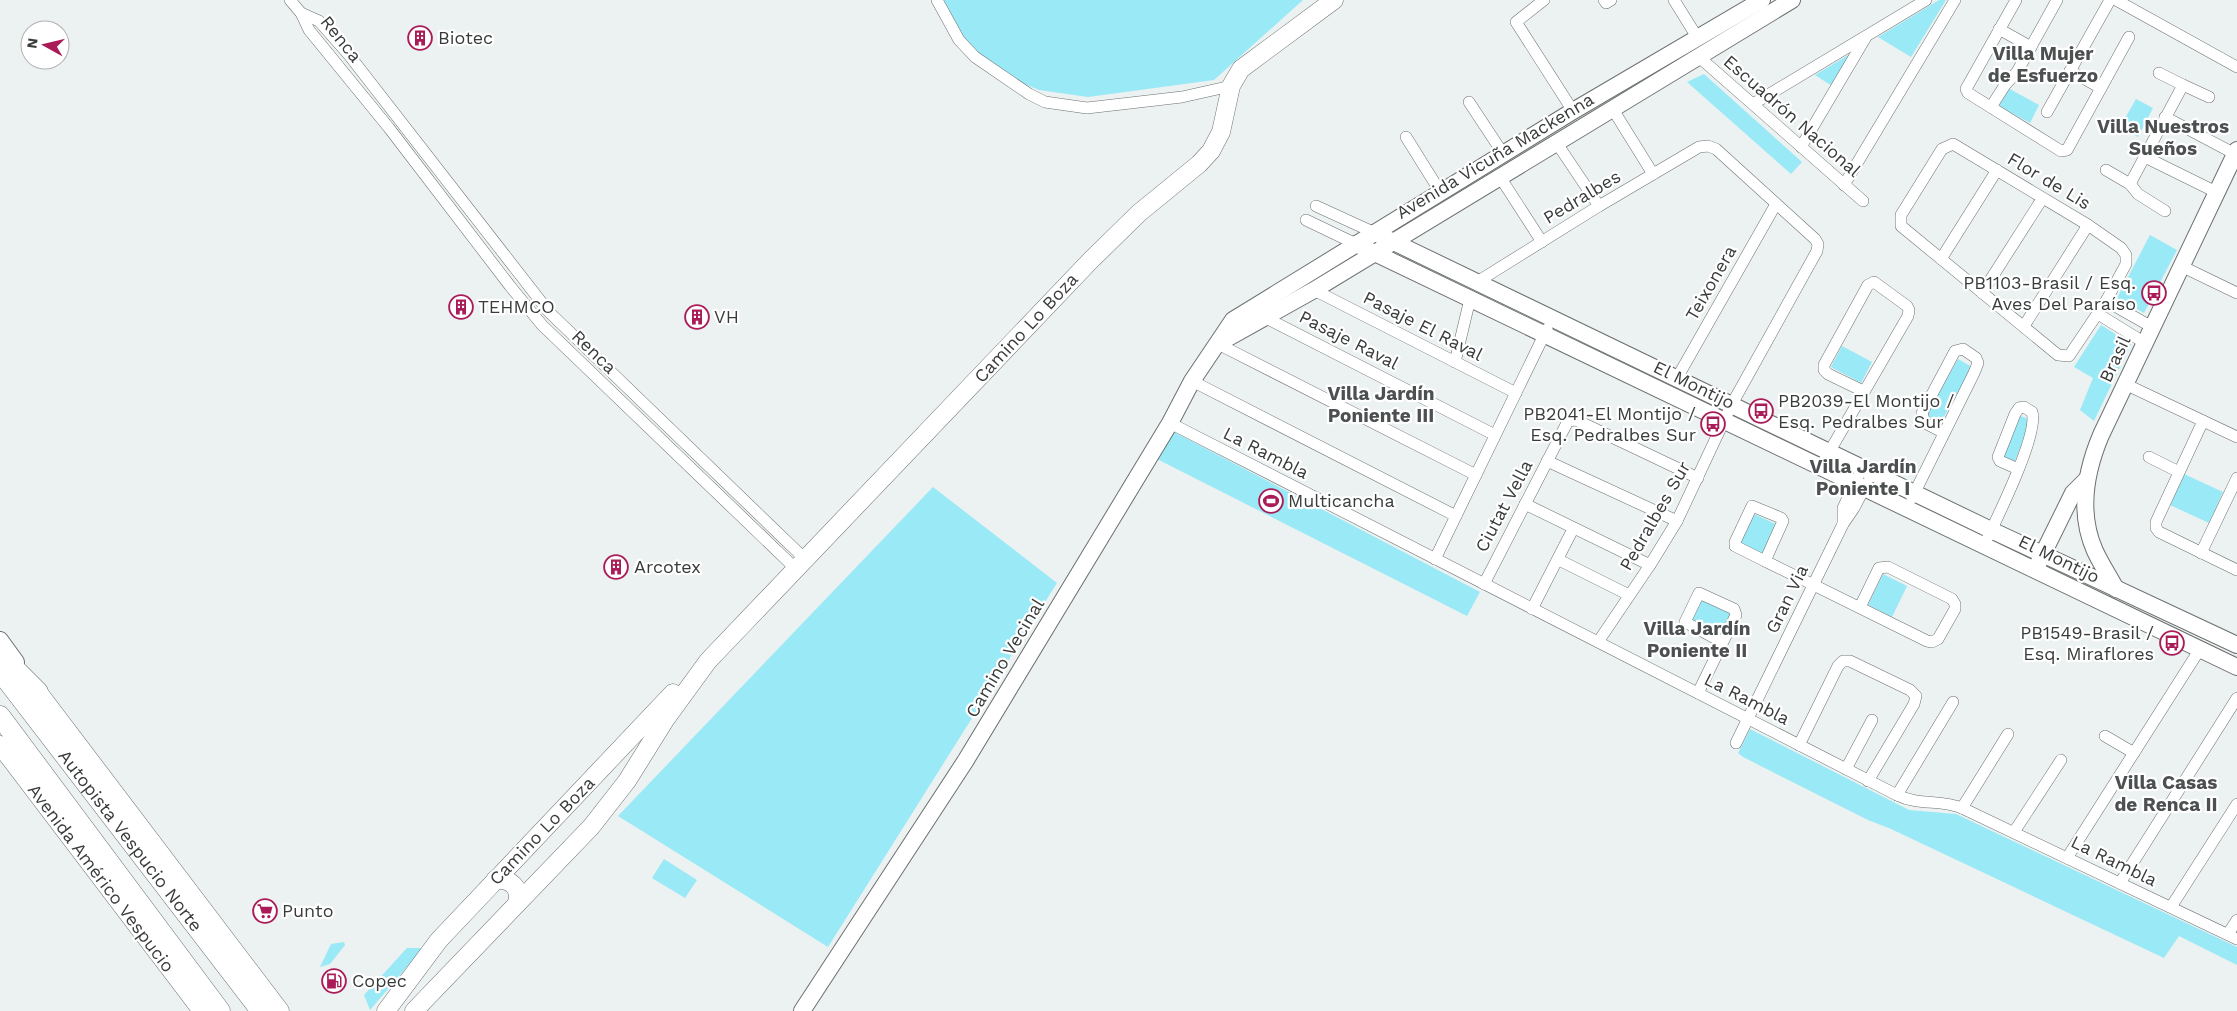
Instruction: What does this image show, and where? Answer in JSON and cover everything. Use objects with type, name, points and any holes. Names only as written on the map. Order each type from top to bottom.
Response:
[{"type":"highway","points":[[0,654],[38,692]]},
{"type":"highway","name":"Autopista Vespucio Norte","points":[[0,671],[261,1011]]},
{"type":"highway","name":"Autopista Vespucio Norte","points":[[0,716],[220,1011]]},
{"type":"main road","name":"Camino Lo Boza","points":[[386,1011],[439,940],[673,693],[708,661],[801,565],[1107,244],[1158,197],[1205,158],[1216,144],[1221,132],[1231,86],[1236,75],[1247,64],[1334,0]]},
{"type":"main road","name":"Camino Lo Boza","points":[[414,1011],[609,806],[678,700],[708,661]]},
{"type":"main road","points":[[38,692],[280,1011]]},
{"type":"main road","name":"Avenida Américo Vespucio","points":[[0,745],[202,1011]]},
{"type":"main road","points":[[495,880],[506,880],[514,884],[518,893],[517,903]]},
{"type":"street","points":[[290,0],[301,14]]},
{"type":"street","points":[[937,0],[959,40],[976,57],[1029,94],[1045,102],[1087,108],[1182,96],[1231,86]]},
{"type":"street","points":[[1544,0],[1516,22],[1582,126]]},
{"type":"street","points":[[1674,0],[1697,37]]},
{"type":"street","name":"Avenida Vicuña Mackenna","points":[[1233,320],[1697,37],[1764,5],[1792,0]]},
{"type":"street","points":[[1753,104],[1926,0]]},
{"type":"street","points":[[1844,185],[1955,0]]},
{"type":"street","points":[[2016,0],[1966,86],[1968,93],[2063,151],[2067,150],[2129,37]]},
{"type":"street","points":[[1991,107],[2017,72],[2057,0]]},
{"type":"street","points":[[2047,112],[2111,2],[2237,67]]},
{"type":"street","name":"Avenida Vicuña Mackenna","points":[[1218,344],[1314,290],[1582,126],[1699,57],[1764,5]]},
{"type":"street","name":"Renca","points":[[301,14],[319,21],[349,55],[549,312],[614,377],[736,492],[801,565]]},
{"type":"street","name":"Renca","points":[[301,14],[310,30],[338,62],[521,300],[553,337],[727,502],[801,565]]},
{"type":"street","points":[[1999,29],[2031,47]]},
{"type":"street","points":[[1801,147],[1867,35]]},
{"type":"street","points":[[338,62],[349,55]]},
{"type":"street","name":"Escuadrón Nacional","points":[[1699,57],[1863,201]]},
{"type":"street","points":[[1655,62],[1664,77]]},
{"type":"street","points":[[2070,71],[2101,88]]},
{"type":"street","points":[[2159,73],[2209,97]]},
{"type":"street","points":[[2130,184],[2183,85]]},
{"type":"street","points":[[1469,102],[1504,155]]},
{"type":"street","points":[[1612,108],[1653,174]]},
{"type":"street","points":[[2165,117],[2236,152]]},
{"type":"street","points":[[1406,137],[1441,193]]},
{"type":"street","points":[[1556,142],[1599,206]]},
{"type":"street","name":"Flor de Lis","points":[[1941,259],[1903,229],[1900,223],[1901,215],[1942,149],[1948,145],[1957,146],[2088,225],[2121,248],[2126,255],[2126,264],[2106,301]]},
{"type":"street","name":"Pedralbes","points":[[1477,282],[1599,206],[1699,147],[1708,146],[1716,149],[1776,204]]},
{"type":"street","name":"Brasil","points":[[2115,587],[2094,550],[2088,529],[2084,501],[2086,479],[2096,446],[2180,266],[2236,152]]},
{"type":"street","points":[[2145,157],[2216,192]]},
{"type":"street","points":[[1997,170],[1941,259],[2058,355],[2066,357],[2072,354],[2106,301],[2152,327]]},
{"type":"street","points":[[2106,170],[2130,184],[2138,194],[2165,211]]},
{"type":"street","points":[[1500,176],[1542,242]]},
{"type":"street","points":[[1982,293],[2042,199]]},
{"type":"street","name":"Pedralbes Sur","points":[[1598,642],[1677,521],[1732,404],[1817,251],[1818,244],[1815,239],[1776,204]]},
{"type":"street","name":"Teixonera","points":[[1677,378],[1776,204]]},
{"type":"street","name":"El Montijo","points":[[1316,206],[1732,404],[1991,530],[2237,645]]},
{"type":"street","name":"El Montijo","points":[[1306,220],[2237,667]]},
{"type":"street","points":[[2024,326],[2088,225]]},
{"type":"street","points":[[2180,266],[2237,293]]},
{"type":"street","points":[[1820,468],[1908,316],[1909,310],[1907,306],[1874,282],[1868,286],[1824,365],[1824,370],[1863,391]]},
{"type":"street","name":"Pasaje El Raval","points":[[1314,290],[1516,393]]},
{"type":"street","points":[[1455,362],[1470,299]]},
{"type":"street","points":[[2098,314],[2145,342]]},
{"type":"street","name":"Pasaje Raval","points":[[1266,318],[1496,435]]},
{"type":"street","points":[[1435,559],[1552,318]]},
{"type":"street","name":"Camino Vecinal","points":[[802,1011],[975,745],[1170,423],[1192,381],[1233,320]]},
{"type":"street","points":[[1218,344],[1476,476]]},
{"type":"street","points":[[1906,509],[1944,434],[1978,363],[1976,358],[1963,349],[1956,352],[1922,413],[1925,423],[1944,434]]},
{"type":"street","points":[[605,387],[614,377]]},
{"type":"street","points":[[1192,381],[1456,516]]},
{"type":"street","points":[[2125,384],[2237,437]]},
{"type":"street","points":[[1984,546],[2018,469],[2034,423],[2032,412],[2024,407],[2019,408],[2015,414],[1998,457],[2000,461],[2018,469]]},
{"type":"street","name":"Ciutat Vella","points":[[1484,584],[1566,423],[1571,420],[1698,478]]},
{"type":"street","points":[[2203,421],[2156,522],[2156,528],[2159,532],[2237,570]]},
{"type":"street","name":"La Rambla","points":[[1170,423],[1897,795],[1914,802],[1948,804],[1962,808],[2232,937]]},
{"type":"street","points":[[2148,457],[2179,472]]},
{"type":"street","points":[[1547,462],[1677,521]]},
{"type":"street","name":"Gran Via","points":[[1736,743],[1843,524],[1843,508],[1859,486],[1867,470]]},
{"type":"street","points":[[2201,553],[2237,478]]},
{"type":"street","name":"Brasil","points":[[2035,570],[2073,493],[2086,479]]},
{"type":"street","points":[[727,502],[736,492]]},
{"type":"street","points":[[1525,504],[1573,530],[1650,565]]},
{"type":"street","points":[[1766,561],[1783,522],[1781,518],[1752,506],[1734,542],[1735,546],[1766,561],[1814,584],[1860,607],[1932,642],[1938,639],[1956,604],[1952,599],[1888,567],[1879,568],[1874,574],[1860,607]]},
{"type":"street","points":[[1532,609],[1573,530]]},
{"type":"street","points":[[1559,560],[1629,594]]},
{"type":"street","name":"El Montijo","points":[[2115,587],[2128,608],[2146,623]]},
{"type":"street","points":[[1698,693],[1722,642],[1736,612],[1700,593],[1684,618],[1687,625],[1722,642]]},
{"type":"street","points":[[0,640],[38,692]]},
{"type":"street","points":[[2067,858],[2200,649]]},
{"type":"street","points":[[1799,745],[1838,666],[1843,661],[1850,661],[1902,686],[1913,692],[1916,696],[1914,704],[1868,780]]},
{"type":"street","points":[[2120,883],[2237,698]]},
{"type":"street","points":[[1897,795],[1953,702]]},
{"type":"street","points":[[1846,769],[1872,720]]},
{"type":"street","points":[[1962,808],[2008,734]]},
{"type":"street","points":[[2106,736],[2134,753]]},
{"type":"street","points":[[2014,832],[2061,760]]},
{"type":"street","points":[[2171,907],[2237,804]]},
{"type":"street","points":[[2232,937],[2237,920]]},
{"type":"shaded area","points":[[940,0],[1303,0],[1214,80],[1088,97],[1039,90],[1017,81],[972,51]]},
{"type":"shaded area","points":[[1939,0],[1946,0],[1911,57],[1878,37]]},
{"type":"shaded area","points":[[1855,51],[1832,86],[1815,75]]},
{"type":"shaded area","points":[[1704,74],[1802,162],[1791,174],[1687,82]]},
{"type":"shaded area","points":[[2008,88],[2039,105],[2030,123],[1999,106]]},
{"type":"shaded area","points":[[2136,99],[2153,108],[2138,137],[2120,127]]},
{"type":"shaded area","points":[[2150,235],[2177,250],[2144,313],[2117,298]]},
{"type":"shaded area","points":[[2101,325],[2131,344],[2094,421],[2080,410],[2093,378],[2074,367]]},
{"type":"shaded area","points":[[1842,346],[1872,362],[1861,383],[1831,367]]},
{"type":"shaded area","points":[[1958,359],[1972,367],[1939,426],[1925,417]]},
{"type":"shaded area","points":[[2018,415],[2031,420],[2014,463],[2002,458]]},
{"type":"shaded area","points":[[1172,431],[1480,592],[1467,616],[1157,459]]},
{"type":"shaded area","points":[[2184,474],[2223,492],[2209,523],[2170,505]]},
{"type":"shaded area","points":[[933,487],[1057,583],[828,947],[618,816]]},
{"type":"shaded area","points":[[1754,514],[1778,525],[1763,556],[1739,544]]},
{"type":"shaded area","points":[[1883,574],[1907,586],[1892,617],[1868,605]]},
{"type":"shaded area","points":[[1701,598],[1732,613],[1720,637],[1689,622]]},
{"type":"shaded area","points":[[1750,729],[1909,810],[1956,814],[2237,947],[2237,965],[2179,936],[2164,958],[1891,829],[1868,820],[1743,757],[1738,753]]},
{"type":"shaded area","points":[[664,859],[697,880],[685,898],[652,878]]},
{"type":"shaded area","points":[[344,942],[345,945],[330,964],[320,967],[331,944]]},
{"type":"shaded area","points":[[407,948],[423,948],[370,1010],[364,995]]},
{"type":"place","name":"Biotec","points":[[420,38]]},
{"type":"place","name":"PB1103-Brasil / Esq. Aves Del Paraíso","points":[[2154,293]]},
{"type":"place","name":"TEHMCO","points":[[461,307]]},
{"type":"place","name":"VH","points":[[697,317]]},
{"type":"place","name":"PB2039-El Montijo / Esq. Pedralbes Sur","points":[[1761,411]]},
{"type":"place","name":"PB2041-El Montijo / Esq. Pedralbes Sur","points":[[1713,424]]},
{"type":"place","name":"Multicancha","points":[[1271,501]]},
{"type":"place","name":"Arcotex","points":[[616,567]]},
{"type":"place","name":"PB1549-Brasil / Esq. Miraflores","points":[[2172,643]]},
{"type":"place","name":"Punto","points":[[265,911]]},
{"type":"place","name":"Copec","points":[[334,981]]},
{"type":"district","name":"Villa Mujer de Esfuerzo","points":[[2043,64]]},
{"type":"district","name":"Villa Nuestros Sueños","points":[[2163,137]]},
{"type":"district","name":"Villa Jardín Poniente III","points":[[1381,404]]},
{"type":"district","name":"Villa Jardín Poniente I","points":[[1863,477]]},
{"type":"district","name":"Villa Jardín Poniente II","points":[[1697,639]]},
{"type":"district","name":"Villa Casas de Renca II","points":[[2166,793]]}]
